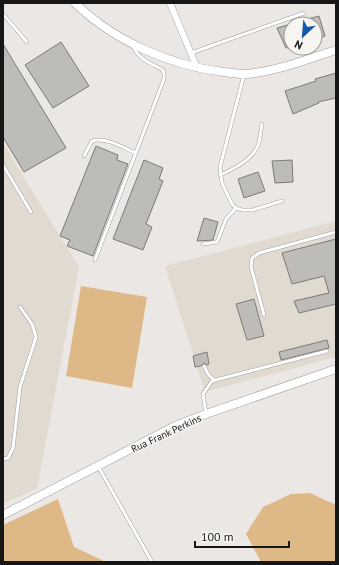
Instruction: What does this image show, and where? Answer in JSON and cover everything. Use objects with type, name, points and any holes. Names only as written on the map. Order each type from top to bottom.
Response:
[{"type":"street","points":[[75,3],[107,28],[131,43],[165,58],[215,72],[244,74],[275,69],[336,50]]},
{"type":"street","points":[[170,3],[197,68]]},
{"type":"street","name":"Rua Frank Perkins","points":[[3,515],[175,426],[336,370]]},
{"type":"lane","points":[[191,53],[304,13]]},
{"type":"lane","points":[[3,14],[27,42]]},
{"type":"lane","points":[[95,260],[164,79],[163,70],[139,56],[135,52],[131,43]]},
{"type":"lane","points":[[244,74],[220,167],[220,175],[226,194],[236,208],[242,210],[253,210],[282,201]]},
{"type":"lane","points":[[220,175],[230,171],[240,164],[255,150],[259,143],[262,124]]},
{"type":"lane","points":[[84,156],[92,141],[98,139],[105,140],[136,153]]},
{"type":"lane","points":[[3,165],[31,212]]},
{"type":"lane","points":[[203,244],[217,242],[226,219],[236,208]]},
{"type":"lane","points":[[264,315],[251,267],[252,258],[259,253],[336,232]]},
{"type":"lane","points":[[3,459],[8,458],[13,448],[20,387],[36,337],[32,324],[20,306]]},
{"type":"lane","points":[[206,414],[203,394],[206,387],[214,380],[327,351]]},
{"type":"lane","points":[[204,366],[208,374],[214,380]]},
{"type":"lane","points":[[98,466],[152,562]]},
{"type":"shaded area","points":[[3,143],[79,267],[37,488],[3,504]]},
{"type":"shaded area","points":[[336,221],[336,357],[205,392],[165,266]]},
{"type":"shaded area","points":[[81,286],[147,297],[132,388],[66,376]]},
{"type":"shaded area","points":[[310,493],[336,505],[336,562],[261,562],[246,534],[263,507],[291,494]]},
{"type":"shaded area","points":[[58,499],[74,547],[106,562],[3,562],[3,525]]},
{"type":"building","points":[[283,26],[283,41],[277,28]]},
{"type":"building","points":[[61,42],[89,86],[53,108],[25,65]]},
{"type":"building","points":[[3,44],[66,148],[24,172],[3,137]]},
{"type":"building","points":[[336,73],[336,98],[318,102],[319,103],[293,114],[285,91],[316,81],[315,79]]},
{"type":"building","points":[[96,146],[118,155],[117,160],[128,164],[93,256],[67,246],[70,240],[60,236]]},
{"type":"building","points":[[144,160],[163,168],[159,179],[163,181],[146,224],[152,227],[143,250],[113,239]]},
{"type":"building","points":[[292,160],[293,182],[275,183],[272,161]]},
{"type":"building","points":[[258,172],[265,191],[244,198],[238,179]]},
{"type":"building","points":[[204,218],[218,222],[213,240],[197,241]]},
{"type":"building","points":[[336,239],[336,304],[299,313],[294,301],[329,293],[324,276],[292,284],[282,253]]},
{"type":"building","points":[[254,299],[264,336],[247,340],[236,304]]},
{"type":"building","points":[[327,340],[329,348],[281,360],[279,352]]},
{"type":"building","points":[[207,352],[209,364],[207,365],[204,363],[201,366],[195,367],[193,356]]}]
